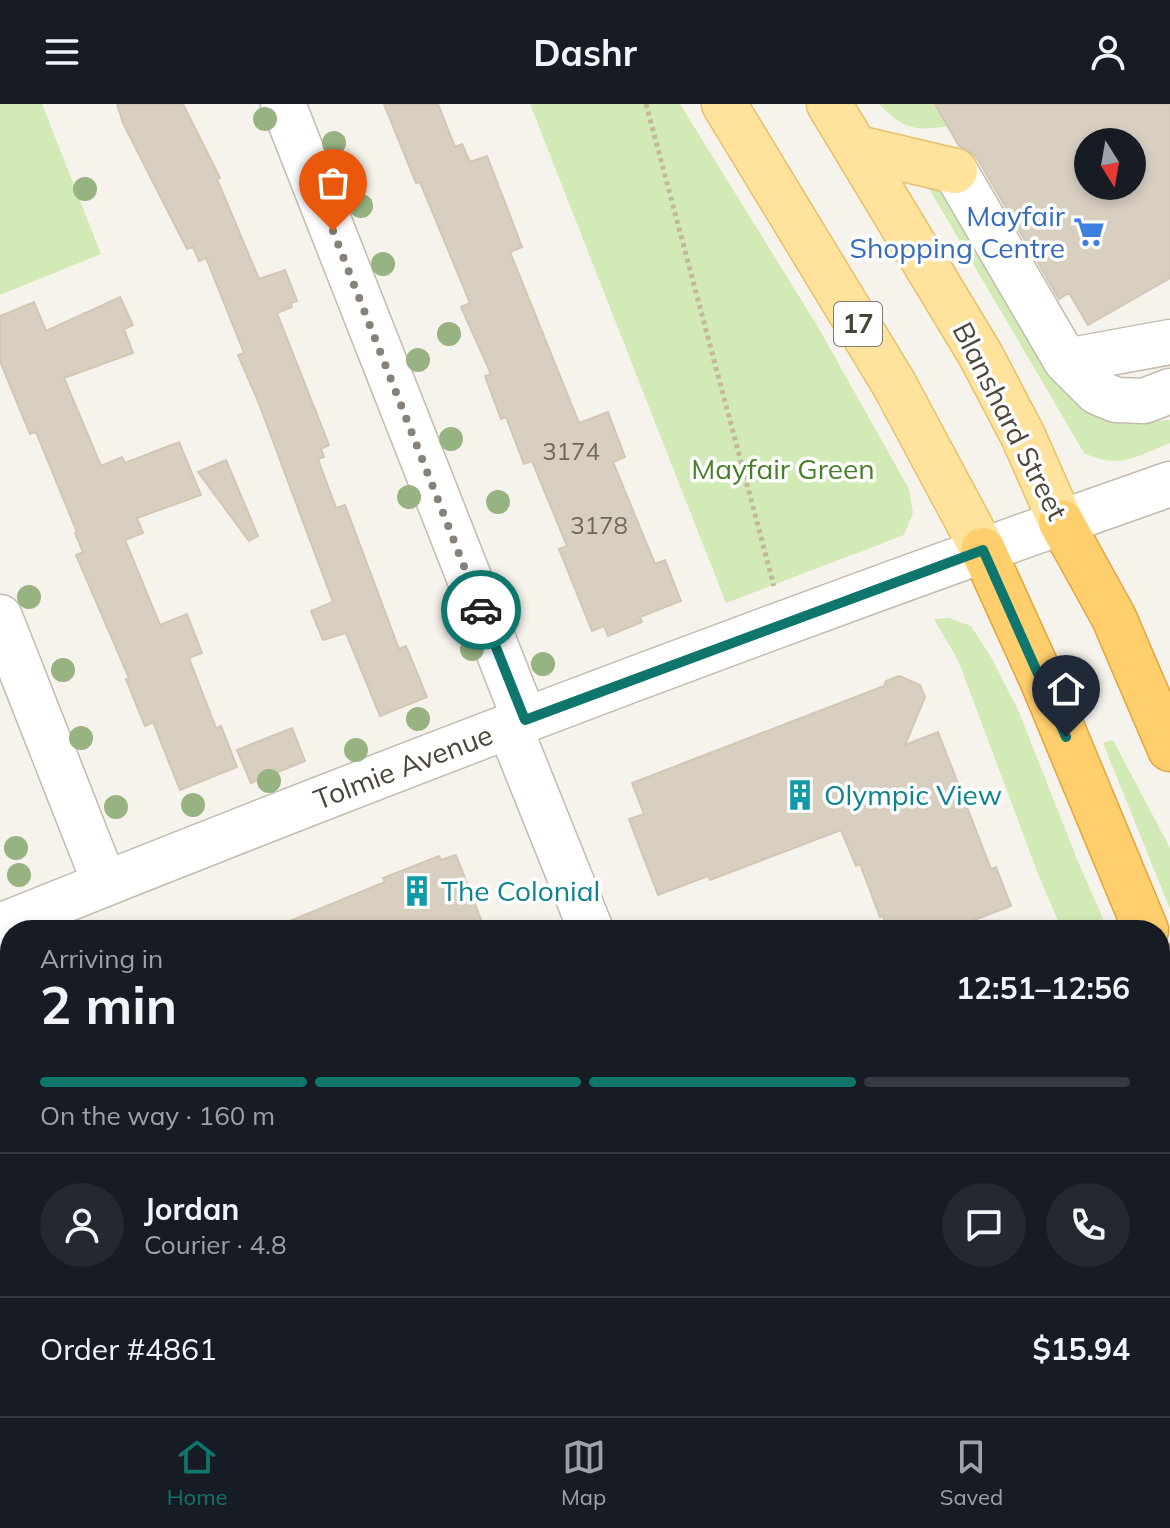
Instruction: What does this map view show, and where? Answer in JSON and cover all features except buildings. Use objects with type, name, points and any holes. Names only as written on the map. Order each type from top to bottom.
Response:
[{"type":"highway","name":"Blanshard Street","points":[[1061,522],[1114,618],[1170,749]]},
{"type":"highway","name":"17","points":[[983,550],[1043,682],[1142,920]]},
{"type":"main road","name":"17","points":[[724,104],[894,384],[983,550]]},
{"type":"main road","name":"Blanshard Street","points":[[829,104],[980,354],[1023,436],[1061,522]]},
{"type":"main road","points":[[857,148],[955,171]]},
{"type":"street","points":[[283,104],[517,723],[587,920]]},
{"type":"street","points":[[955,171],[1066,361],[1097,392],[1116,400],[1144,401],[1170,391]]},
{"type":"street","points":[[1066,361],[1170,342]]},
{"type":"street","name":"Tolmie Avenue","points":[[15,920],[517,723],[1170,484]]},
{"type":"street","points":[[0,617],[105,884]]},
{"type":"path","points":[[646,104],[784,624]]},
{"type":"green space","points":[[0,104],[42,104],[101,254],[0,295]]},
{"type":"green space","name":"Mayfair Green","points":[[530,104],[680,104],[818,327],[909,489],[913,513],[904,535],[726,603]]},
{"type":"green space","points":[[879,104],[935,104],[948,126],[910,126]]},
{"type":"green space","points":[[924,180],[948,186],[1072,398],[1120,424],[1170,420],[1170,443],[1118,461],[1084,453]]},
{"type":"green space","points":[[949,618],[971,626],[991,657],[1019,712],[1104,920],[1058,920],[958,660],[934,619]]},
{"type":"green space","points":[[1113,740],[1170,848],[1170,909],[1103,743]]},
{"type":"way so far","points":[[333,231],[481,610]]},
{"type":"place","name":"Mayfair Shopping Centre","points":[[1089,232]]},
{"type":"place","name":"Olympic View","points":[[800,795]]},
{"type":"place","name":"The Colonial","points":[[417,891]]},
{"type":"route","points":[[481,610],[525,720],[983,550],[1066,737]]}]
